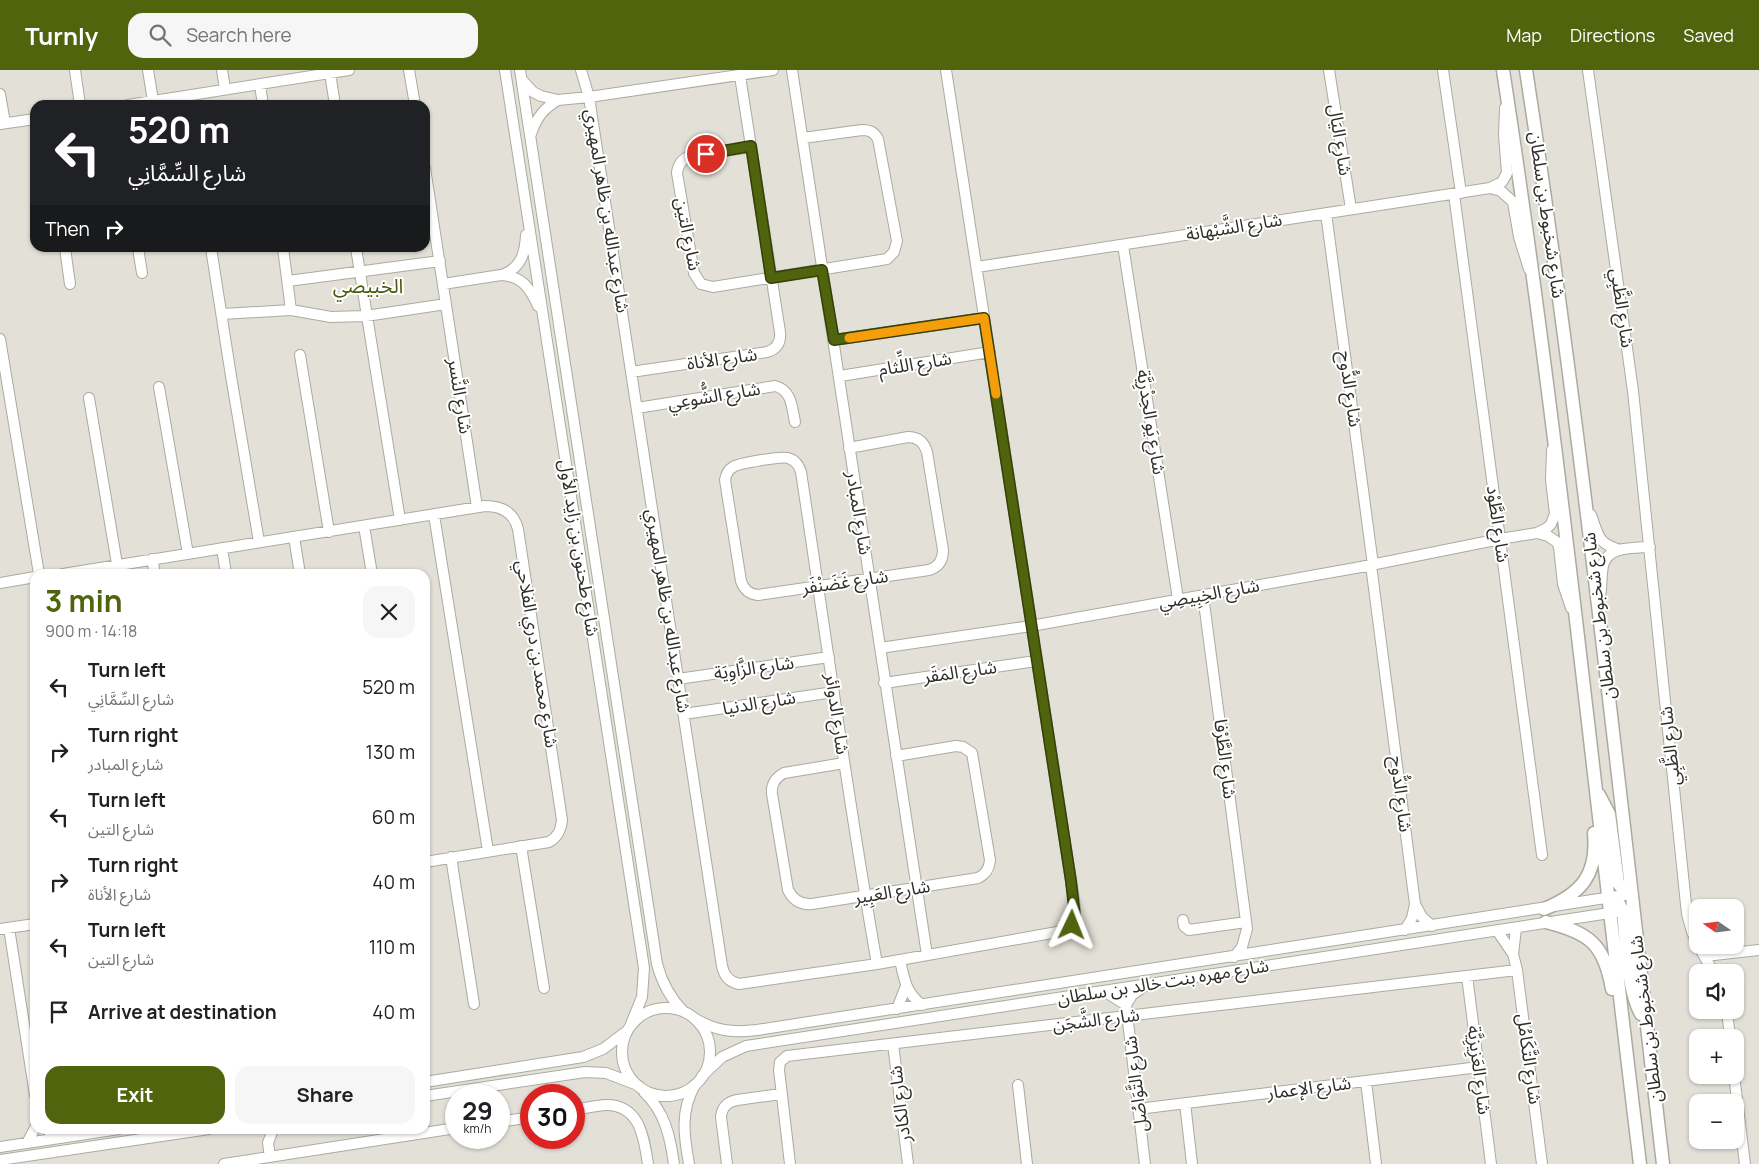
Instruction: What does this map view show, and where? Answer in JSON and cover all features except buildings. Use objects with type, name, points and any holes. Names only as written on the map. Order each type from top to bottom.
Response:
[{"type":"main road","name":"شارع شخبوط بن سلطان","points":[[1503,70],[1554,438],[1609,898],[1622,912],[1647,1023],[1663,1164]]},
{"type":"main road","name":"شارع شخبوط بن سلطان","points":[[1526,70],[1560,305],[1586,507],[1631,892],[1622,912],[1630,1088],[1640,1164]]},
{"type":"main road","points":[[1544,909],[1572,896],[1585,881],[1593,863],[1595,840],[1587,751],[1588,716]]},
{"type":"main road","points":[[1596,791],[1609,814],[1618,883],[1623,889],[1631,892]]},
{"type":"main road","points":[[1546,922],[1580,933],[1594,944],[1604,959],[1610,976],[1630,1088]]},
{"type":"street","points":[[75,70],[79,100]]},
{"type":"street","points":[[148,70],[153,100]]},
{"type":"street","points":[[222,70],[225,89]]},
{"type":"street","points":[[193,100],[225,89],[349,70]]},
{"type":"street","points":[[409,70],[414,100]]},
{"type":"street","name":"شارع طحنون بن زايد الأول","points":[[505,70],[644,968],[642,997],[630,1027]]},
{"type":"street","name":"شارع عبدالله بن ظاهر المهيري","points":[[581,70],[590,96],[722,966],[727,977],[732,982],[744,983],[877,964],[1063,931],[1070,927],[1074,921],[1071,881],[946,70]]},
{"type":"street","points":[[521,74],[533,92],[558,100],[772,70]]},
{"type":"street","name":"شارع المبادر","points":[[792,70],[927,955]]},
{"type":"street","name":"شارع اليَال","points":[[1329,70],[1351,209]]},
{"type":"street","name":"شارع الطَّوْد","points":[[1443,70],[1500,539],[1542,855]]},
{"type":"street","name":"شارع الظَّبِي","points":[[1588,70],[1633,391],[1689,923]]},
{"type":"street","points":[[330,73],[334,100]]},
{"type":"street","name":"شارع طحنون بن زايد الأول","points":[[521,74],[657,964],[667,990],[684,1012]]},
{"type":"street","name":"شارع الأناة","points":[[631,372],[771,351],[778,345],[780,336],[740,76]]},
{"type":"street","points":[[260,85],[262,100]]},
{"type":"street","points":[[0,94],[2,124],[30,120]]},
{"type":"street","points":[[1490,188],[1502,182],[1508,174],[1504,124],[1507,94]]},
{"type":"street","points":[[530,135],[533,126],[543,111],[558,100]]},
{"type":"street","name":"شارع التين","points":[[751,146],[685,158],[679,165],[677,173],[694,273],[697,280],[705,286],[713,287],[887,259],[894,252],[896,236],[876,136],[870,131],[862,130],[803,138]]},
{"type":"street","points":[[1490,188],[1501,190],[1513,202],[1521,247],[1533,277]]},
{"type":"street","name":"شارع الشَّبْهانة","points":[[977,267],[1490,188]]},
{"type":"street","name":"شارع النَّسر","points":[[430,199],[477,507]]},
{"type":"street","name":"شارع الدُّوح","points":[[1326,213],[1415,904],[1412,918],[1405,930]]},
{"type":"street","points":[[443,284],[501,275],[515,268],[524,254],[527,217]]},
{"type":"street","name":"شارع يَو الحِدْرِيَّة","points":[[1123,245],[1178,599]]},
{"type":"street","points":[[66,252],[70,284]]},
{"type":"street","points":[[139,252],[142,273]]},
{"type":"street","points":[[212,252],[259,542]]},
{"type":"street","points":[[284,252],[291,310]]},
{"type":"street","points":[[356,252],[400,520]]},
{"type":"street","points":[[288,281],[440,261]]},
{"type":"street","points":[[501,275],[517,278],[529,288],[544,323]]},
{"type":"street","points":[[222,314],[291,310],[331,317],[366,316],[446,304]]},
{"type":"street","points":[[834,340],[984,318]]},
{"type":"street","points":[[0,339],[38,569]]},
{"type":"street","name":"شارع اللِّثام","points":[[840,376],[990,352]]},
{"type":"street","points":[[300,355],[329,532]]},
{"type":"street","name":"شارع الشُّوعِي","points":[[638,408],[775,386],[781,387],[789,395],[795,422]]},
{"type":"street","points":[[159,387],[188,554]]},
{"type":"street","points":[[89,398],[116,564]]},
{"type":"street","name":"شارع غَضَنْفَر","points":[[798,464],[790,458],[780,458],[735,466],[726,475],[741,582],[747,592],[758,595],[818,586],[933,568],[940,563],[943,550],[923,444],[917,438],[908,437],[849,448]]},
{"type":"street","points":[[1537,533],[1547,528],[1554,519],[1555,514],[1551,469],[1554,438]]},
{"type":"street","name":"شارع الدوائر","points":[[798,464],[801,472],[844,763],[877,964]]},
{"type":"street","name":"شارع محمد بن دري الفلاحي","points":[[93,569],[477,507],[493,506],[501,508],[513,516],[516,523],[540,670],[562,820],[558,833],[549,842],[430,861]]},
{"type":"street","points":[[1586,507],[1600,539],[1608,546],[1620,550]]},
{"type":"street","points":[[434,515],[488,851]]},
{"type":"street","points":[[364,526],[371,569]]},
{"type":"street","points":[[1537,533],[1548,536],[1557,542],[1559,546],[1563,584],[1568,602],[1576,618]]},
{"type":"street","name":"شارع الخِبِيصِي","points":[[880,648],[1031,626],[1372,565],[1537,533]]},
{"type":"street","points":[[294,537],[299,569]]},
{"type":"street","points":[[1598,604],[1603,564],[1610,555],[1620,550],[1650,547]]},
{"type":"street","points":[[222,548],[225,569]]},
{"type":"street","points":[[152,559],[154,569]]},
{"type":"street","points":[[0,583],[30,578]]},
{"type":"street","name":"شارع الطَّرْفا","points":[[1203,595],[1247,926]]},
{"type":"street","name":"شارع الزَّاوِيَة","points":[[678,679],[829,657]]},
{"type":"street","name":"شارع المَقَر","points":[[884,683],[1036,660]]},
{"type":"street","name":"شارع الدنيا","points":[[684,714],[834,692]]},
{"type":"street","name":"شارع العَبِير","points":[[844,763],[784,773],[773,784],[772,794],[788,890],[792,897],[799,902],[808,904],[978,878],[987,871],[990,860],[972,753],[967,748],[956,746],[896,756]]},
{"type":"street","points":[[521,846],[544,988]]},
{"type":"street","points":[[451,858],[474,1004]]},
{"type":"street","name":"شارع مهره بنت خالد بن سلطان","points":[[694,1018],[718,1030],[745,1032],[1544,909],[1609,898],[1631,892]]},
{"type":"street","name":"شارع الدُّوح","points":[[1415,904],[1422,917],[1432,926]]},
{"type":"street","name":"شارع مهره بنت خالد بن سلطان","points":[[699,1079],[722,1057],[746,1046],[1498,932],[1546,922],[1622,912]]},
{"type":"street","points":[[1183,920],[1184,926],[1189,930],[1247,926]]},
{"type":"street","points":[[30,925],[4,929],[30,1068]]},
{"type":"street","points":[[1247,926],[1249,935],[1257,945],[1268,951]]},
{"type":"street","points":[[1234,956],[1245,941],[1247,926]]},
{"type":"street","name":"شارع التَّكَامُل","points":[[1513,954],[1516,928]]},
{"type":"street","name":"شارع التَّكَامُل","points":[[1498,932],[1513,954],[1517,970],[1542,1164]]},
{"type":"street","points":[[1705,956],[1759,950]]},
{"type":"street","name":"شارع الظَّبِي","points":[[1705,956],[1710,964]]},
{"type":"street","points":[[900,960],[906,986],[913,997],[922,1005]]},
{"type":"street","name":"شارع الشَّجَن","points":[[790,1164],[779,1066],[780,1062],[787,1056],[1517,970]]},
{"type":"street","name":"شارع العَزِيزِيَّة","points":[[1467,976],[1491,1164]]},
{"type":"street","points":[[1104,991],[1126,1005],[1132,995],[1148,984]]},
{"type":"street","points":[[897,1009],[906,986]]},
{"type":"street","name":"شارع التَّوَاصُل","points":[[1126,1005],[1145,1164]]},
{"type":"street","points":[[430,1081],[583,1057],[607,1047],[643,1014],[656,1009],[671,1008],[684,1012],[694,1018],[701,1026],[709,1045],[709,1056],[687,1101],[684,1121],[689,1164]]},
{"type":"street","points":[[630,1027],[624,1039],[623,1059],[626,1069],[639,1087],[656,1105],[666,1123],[674,1164]]},
{"type":"street","name":"شارع الكادر","points":[[893,1044],[908,1164]]},
{"type":"street","name":"شارع الإعمار","points":[[1138,1109],[1479,1067]]},
{"type":"street","points":[[430,1095],[585,1072],[617,1075],[657,1095],[672,1095],[686,1090],[699,1079]]},
{"type":"street","points":[[1366,1081],[1376,1164]]},
{"type":"street","points":[[1735,1084],[1744,1164]]},
{"type":"street","points":[[1018,1085],[1027,1164]]},
{"type":"street","points":[[728,1164],[722,1117],[725,1105],[730,1101],[781,1094]]},
{"type":"street","points":[[1185,1103],[1192,1164]]},
{"type":"street","points":[[585,1108],[604,1105],[615,1106],[635,1118],[641,1128],[648,1164]]},
{"type":"street","points":[[430,1132],[445,1130]]},
{"type":"street","points":[[27,1143],[32,1134]]},
{"type":"street","points":[[53,1134],[58,1138]]},
{"type":"street","points":[[0,1147],[85,1134]]},
{"type":"street","points":[[0,1160],[175,1134]]},
{"type":"street","points":[[270,1157],[268,1142],[272,1134]]},
{"type":"street","points":[[224,1164],[418,1134]]},
{"type":"slow traffic","points":[[849,338],[984,318],[996,394]]},
{"type":"district","name":"الخبيصي","points":[[368,286]]},
{"type":"route","points":[[706,154],[751,146],[771,278],[822,270],[834,340],[984,318],[1071,881],[1075,917],[1072,925]]}]
